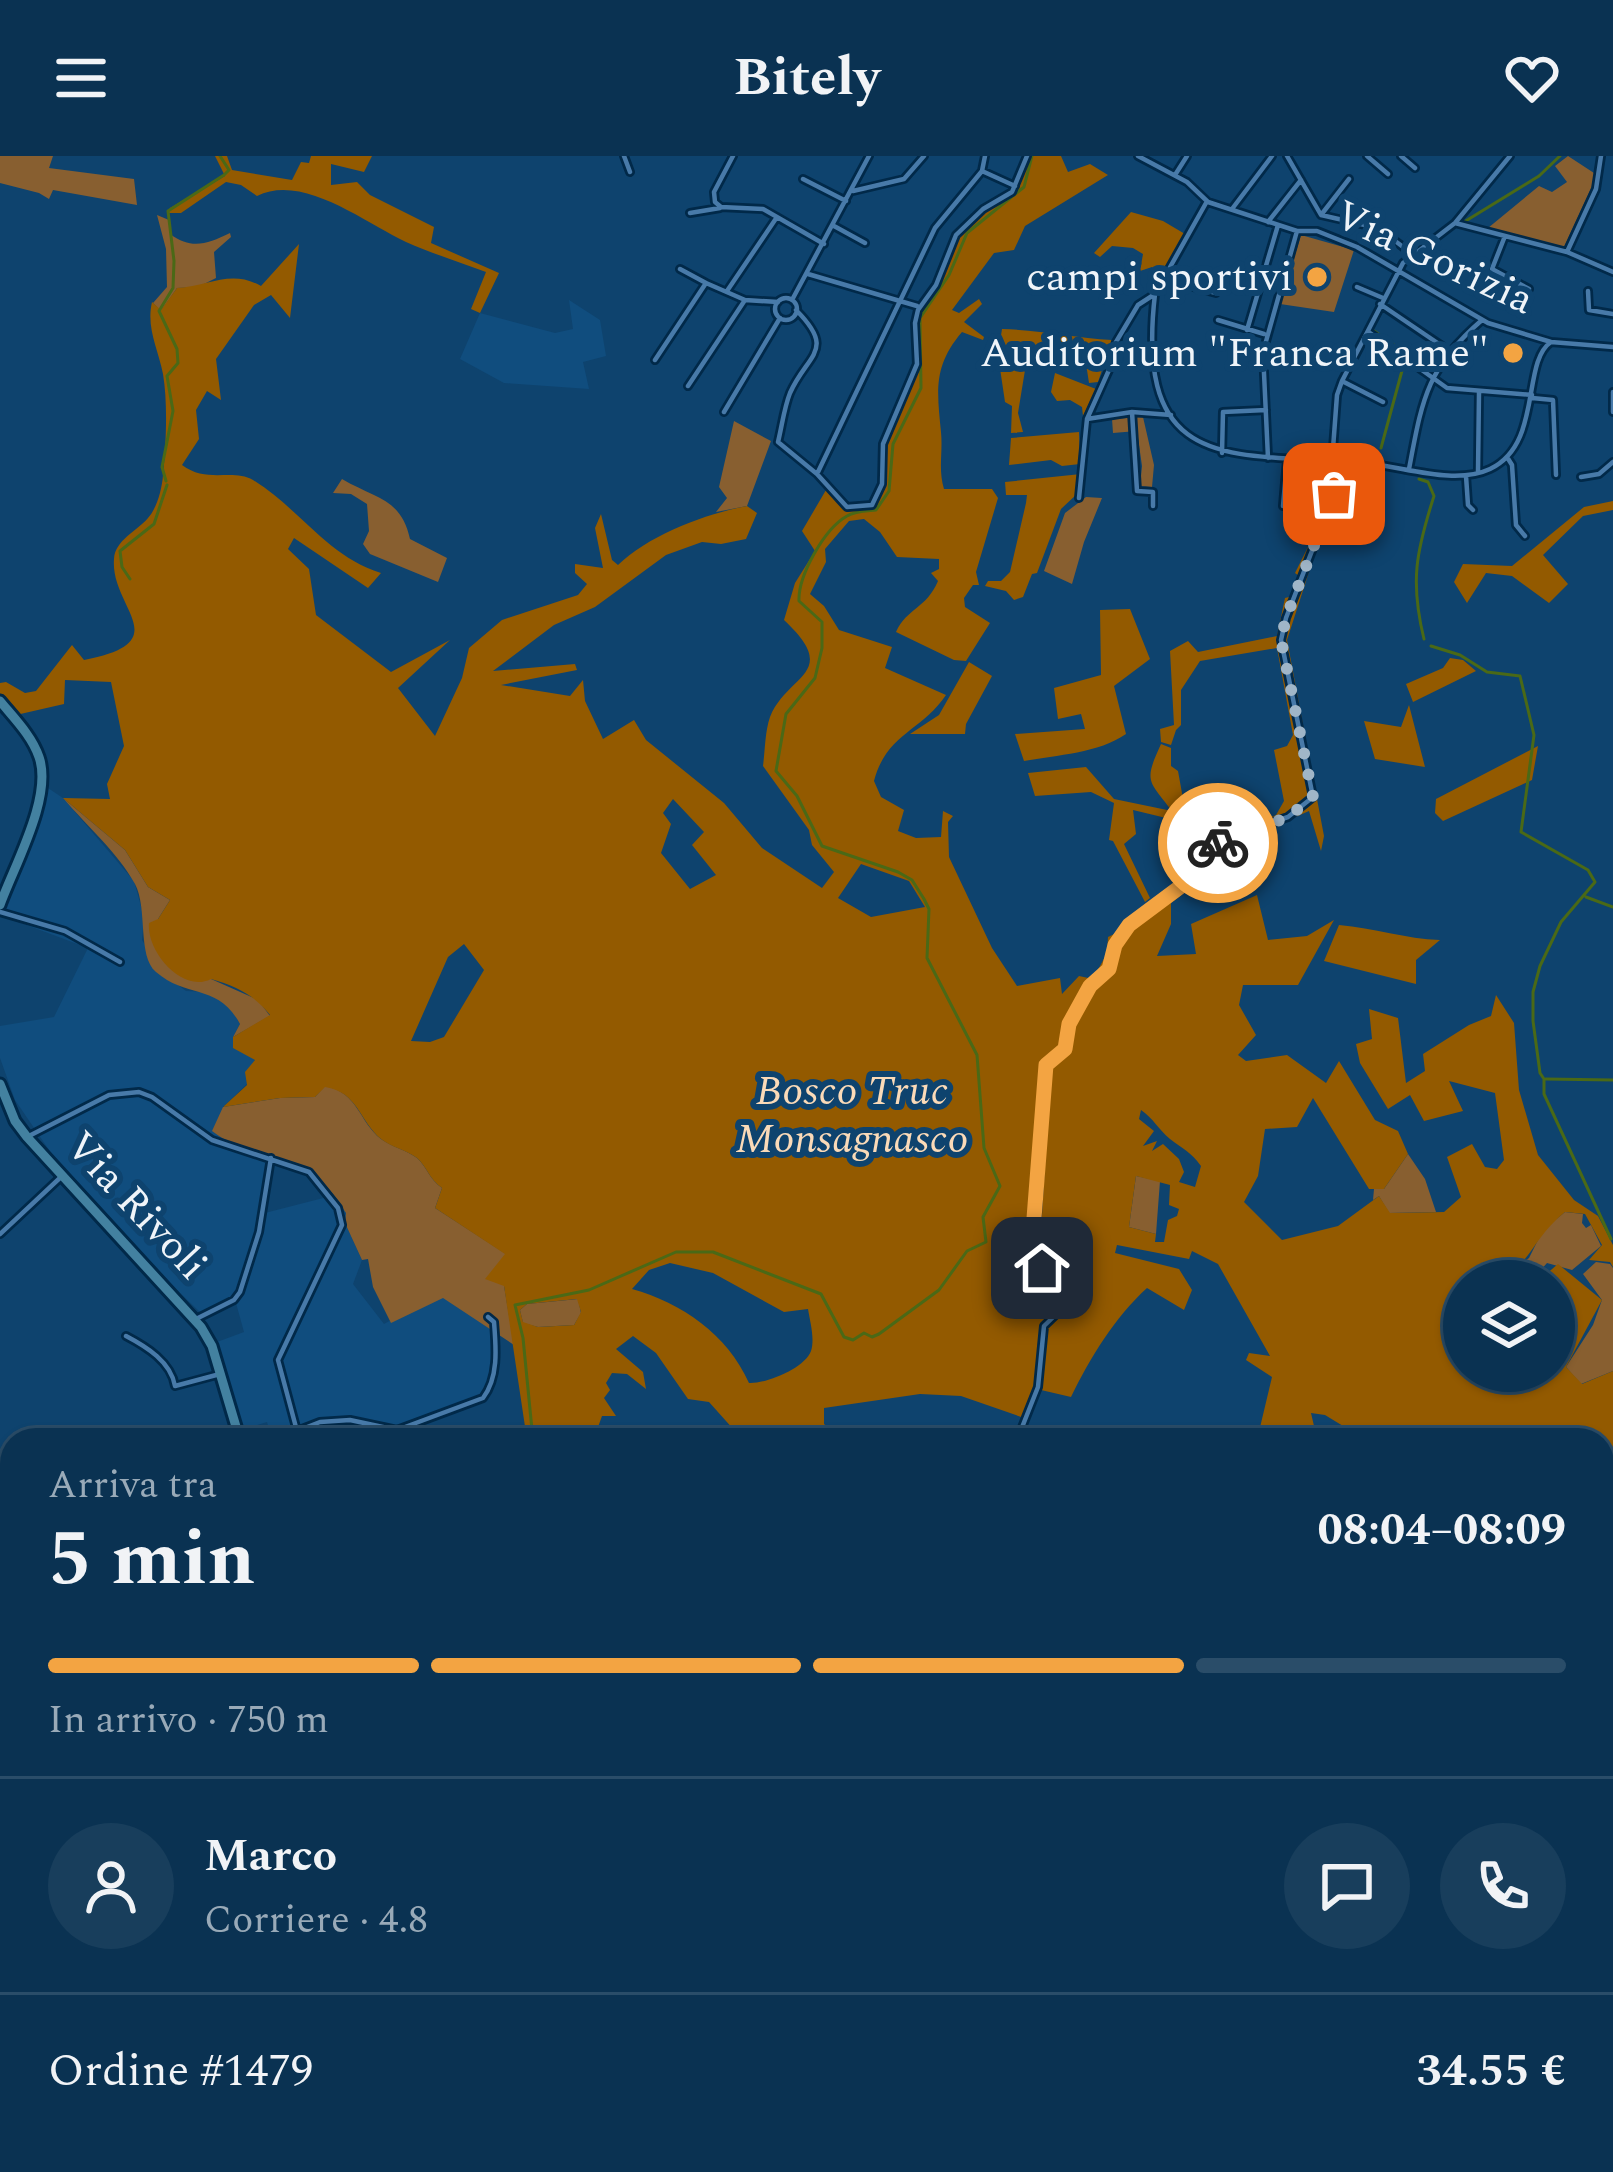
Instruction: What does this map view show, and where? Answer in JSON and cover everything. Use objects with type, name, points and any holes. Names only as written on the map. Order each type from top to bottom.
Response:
[{"type":"street","points":[[624,156],[630,172]]},
{"type":"street","points":[[722,207],[715,202],[714,192],[733,156]]},
{"type":"street","points":[[792,300],[869,156]]},
{"type":"street","points":[[853,191],[904,179],[924,156]]},
{"type":"street","points":[[817,474],[935,228],[982,171],[985,156]]},
{"type":"street","points":[[792,300],[819,341],[819,351],[791,391],[778,442],[817,474],[847,508],[872,505],[880,493],[883,444],[917,364],[915,323],[920,307],[962,226],[1016,186],[1028,156]]},
{"type":"street","points":[[1140,156],[1208,202],[1155,294],[1152,319],[1156,375],[1172,416],[1192,439],[1222,453],[1466,476],[1478,472],[1507,457],[1526,422],[1541,352],[1551,342]]},
{"type":"street","points":[[1174,175],[1186,156]]},
{"type":"street","points":[[1232,208],[1272,156]]},
{"type":"street","points":[[1287,156],[1321,215],[1378,228],[1413,255]]},
{"type":"street","points":[[1400,156],[1415,168]]},
{"type":"street","points":[[1022,1428],[1038,1388],[1044,1326],[1075,1296],[1076,1284],[1042,1268],[1035,1247],[1046,1065],[1065,1049],[1069,1024],[1090,986],[1109,969],[1115,945],[1129,925],[1196,875],[1221,840],[1288,817],[1313,797],[1281,640],[1334,494],[1336,395],[1398,272],[1455,224],[1510,156]]},
{"type":"street","points":[[1567,252],[1598,182],[1600,156]]},
{"type":"street","points":[[1371,157],[1388,173]]},
{"type":"street","points":[[982,171],[1016,186]]},
{"type":"street","points":[[803,179],[847,202]]},
{"type":"street","points":[[1321,215],[1349,179]]},
{"type":"street","points":[[1268,222],[1301,180]]},
{"type":"street","name":"Via Gorizia","points":[[1208,202],[1297,231],[1320,232],[1357,247],[1482,320],[1551,342],[1613,347]]},
{"type":"street","points":[[690,213],[722,207],[763,208],[824,244]]},
{"type":"street","points":[[728,291],[778,217]]},
{"type":"street","points":[[1455,224],[1567,252],[1613,272]]},
{"type":"street","points":[[1247,330],[1277,225]]},
{"type":"street","points":[[834,226],[865,243]]},
{"type":"street","points":[[1268,458],[1266,335],[1297,231]]},
{"type":"street","points":[[1504,236],[1492,269],[1528,289]]},
{"type":"street","points":[[680,269],[745,300],[792,300]]},
{"type":"street","points":[[808,274],[920,307]]},
{"type":"street","points":[[1163,279],[1216,293]]},
{"type":"street","points":[[655,359],[706,283]]},
{"type":"street","points":[[1357,287],[1442,346]]},
{"type":"street","points":[[1588,291],[1589,310],[1613,314]]},
{"type":"street","points":[[1079,498],[1088,418],[1124,323],[1155,294]]},
{"type":"street","points":[[688,386],[745,300]]},
{"type":"street","points":[[778,302],[780,318]]},
{"type":"street","points":[[780,318],[791,318],[796,310]]},
{"type":"street","points":[[724,412],[780,318]]},
{"type":"street","points":[[1218,320],[1266,335]]},
{"type":"street","points":[[1409,469],[1420,405],[1446,358],[1482,320]]},
{"type":"street","points":[[1369,333],[1447,388],[1553,400],[1556,476]]},
{"type":"street","points":[[1342,382],[1383,402]]},
{"type":"street","points":[[1613,392],[1613,412]]},
{"type":"street","points":[[1478,472],[1480,393]]},
{"type":"street","points":[[1222,453],[1223,412],[1265,410]]},
{"type":"street","points":[[1088,418],[1132,412],[1172,416]]},
{"type":"street","points":[[1132,412],[1138,491],[1153,492],[1153,506]]},
{"type":"street","points":[[1507,457],[1512,465],[1516,525],[1526,536]]},
{"type":"street","points":[[1283,506],[1287,460]]},
{"type":"street","points":[[1581,477],[1599,474],[1613,462]]},
{"type":"street","points":[[1466,476],[1468,506],[1473,510]]},
{"type":"street","points":[[0,701],[36,749],[42,769],[41,794],[0,909],[64,931],[120,962]]},
{"type":"street","name":"Via Rivoli","points":[[0,1084],[27,1137],[196,1319],[212,1346],[236,1428]]},
{"type":"street","points":[[27,1137],[127,1090],[152,1097],[212,1140],[309,1172],[338,1208],[342,1225],[278,1360],[296,1428]]},
{"type":"street","points":[[196,1319],[241,1292],[259,1232],[272,1158]]},
{"type":"street","points":[[0,1234],[62,1176]]},
{"type":"street","points":[[402,1428],[483,1397],[490,1390],[496,1354],[494,1322],[488,1317]]},
{"type":"street","points":[[126,1336],[144,1345],[171,1370],[176,1386],[220,1374]]},
{"type":"street","points":[[306,1428],[350,1420],[388,1428]]},
{"type":"shaded area","points":[[0,156],[53,156],[49,168],[134,179],[137,205],[53,190],[49,199],[0,183]]},
{"type":"shaded area","points":[[1568,156],[1594,173],[1594,182],[1564,247],[1488,228],[1539,186],[1552,192],[1567,182],[1555,166]]},
{"type":"shaded area","points":[[157,215],[169,220],[170,234],[185,242],[207,242],[230,233],[231,237],[214,252],[216,278],[198,287],[177,288],[161,311],[153,303],[167,287],[166,249]]},
{"type":"shaded area","name":"campi sportivi","points":[[1301,235],[1354,250],[1334,312],[1280,304]]},
{"type":"shaded area","points":[[569,300],[600,320],[606,356],[583,362],[589,389],[504,383],[460,359],[480,313],[555,333],[573,329]]},
{"type":"shaded area","points":[[1143,417],[1154,465],[1152,487],[1140,486],[1137,431],[1113,433],[1112,419]]},
{"type":"shaded area","points":[[734,421],[771,441],[747,506],[716,512],[727,498],[719,487]]},
{"type":"shaded area","points":[[342,479],[393,507],[410,539],[447,558],[438,582],[370,554],[363,544],[369,531],[367,504],[351,494],[333,493]]},
{"type":"shaded area","points":[[1086,497],[1102,498],[1072,584],[1044,571],[1065,513]]},
{"type":"shaded area","points":[[45,786],[63,798],[134,881],[150,964],[186,991],[218,997],[240,1024],[233,1037],[255,1059],[247,1084],[223,1107],[224,1140],[272,1155],[261,1214],[335,1195],[362,1260],[353,1284],[384,1324],[442,1292],[493,1314],[495,1360],[487,1401],[416,1428],[350,1424],[269,1428],[267,1422],[240,1428],[219,1377],[217,1342],[244,1332],[236,1303],[201,1313],[62,1169],[15,1100],[0,1058],[0,1026],[54,1017],[88,948],[0,915],[0,898]]},
{"type":"shaded area","points":[[63,798],[125,850],[148,887],[170,900],[158,919],[211,979],[258,1000],[270,1016],[233,1037],[240,1024],[222,1002],[156,972],[147,955],[135,884]]},
{"type":"shaded area","points":[[325,1086],[345,1094],[381,1139],[420,1162],[442,1188],[435,1208],[506,1254],[504,1286],[514,1345],[443,1298],[391,1323],[373,1287],[368,1259],[362,1260],[345,1223],[346,1213],[329,1189],[297,1164],[249,1150],[212,1131],[223,1107],[315,1097]]},
{"type":"shaded area","points":[[1408,1154],[1425,1179],[1436,1212],[1389,1213],[1379,1196],[1373,1200],[1374,1189],[1384,1189]]},
{"type":"shaded area","points":[[1136,1176],[1160,1181],[1156,1234],[1129,1227]]},
{"type":"shaded area","points":[[1565,1212],[1583,1214],[1582,1223],[1586,1228],[1591,1225],[1601,1246],[1575,1268],[1575,1260],[1526,1260],[1543,1230]]},
{"type":"shaded area","points":[[1596,1262],[1613,1268],[1613,1371],[1581,1384],[1575,1377],[1575,1353],[1602,1300],[1583,1274]]},
{"type":"shaded area","points":[[578,1299],[581,1313],[574,1325],[523,1323],[520,1310],[527,1304]]},
{"type":"green space","points":[[215,156],[227,156],[232,170],[292,180],[301,162],[309,163],[311,156],[372,156],[364,172],[331,164],[331,185],[357,182],[370,195],[434,227],[431,243],[499,273],[480,313],[471,309],[486,272],[406,242],[314,195],[275,191],[257,196],[226,182],[181,213],[168,213],[225,176]]},
{"type":"green space","name":"Bosco Truc Monsagnasco","points":[[1031,156],[1061,156],[1068,172],[1090,164],[1108,175],[1025,226],[1014,250],[994,253],[952,310],[959,313],[979,299],[982,304],[964,322],[984,337],[962,332],[946,356],[939,379],[944,489],[992,489],[998,498],[976,572],[979,585],[973,585],[964,598],[965,607],[990,623],[966,661],[954,660],[896,632],[933,590],[938,581],[931,573],[939,569],[939,559],[897,557],[864,519],[849,521],[825,549],[826,562],[810,594],[839,630],[892,647],[885,668],[946,695],[887,753],[874,781],[881,797],[904,810],[898,831],[916,838],[941,837],[943,811],[953,816],[948,822],[949,857],[992,948],[1017,986],[1060,978],[1062,994],[1079,976],[1093,979],[1107,953],[1108,937],[1191,870],[1213,844],[1219,846],[1204,871],[1171,903],[1171,924],[1157,956],[1196,954],[1191,924],[1257,895],[1268,940],[1307,936],[1334,920],[1298,985],[1243,985],[1239,1005],[1256,1035],[1238,1055],[1246,1061],[1287,1055],[1326,1083],[1339,1061],[1375,1120],[1398,1131],[1408,1154],[1384,1189],[1369,1189],[1313,1098],[1297,1127],[1265,1129],[1258,1176],[1244,1202],[1282,1240],[1338,1226],[1379,1196],[1390,1213],[1444,1212],[1461,1197],[1447,1157],[1472,1144],[1485,1167],[1497,1169],[1504,1160],[1495,1093],[1449,1081],[1463,1111],[1424,1121],[1410,1095],[1388,1109],[1360,1063],[1356,1044],[1372,1039],[1369,1009],[1398,1018],[1406,1083],[1425,1071],[1423,1054],[1491,1016],[1496,995],[1514,1023],[1519,1090],[1538,1155],[1574,1200],[1598,1216],[1613,1245],[1613,1267],[1610,1262],[1589,1260],[1602,1245],[1585,1214],[1565,1212],[1524,1260],[1443,1260],[1443,1392],[1575,1392],[1575,1377],[1582,1384],[1613,1371],[1613,1428],[1346,1428],[1325,1415],[1311,1413],[1317,1428],[1260,1428],[1272,1377],[1246,1360],[1249,1353],[1270,1356],[1218,1264],[1192,1251],[1189,1259],[1117,1245],[1115,1253],[1179,1269],[1192,1290],[1184,1310],[1147,1288],[1104,1339],[1071,1397],[1041,1390],[1027,1419],[961,1396],[920,1394],[824,1408],[824,1424],[829,1428],[732,1428],[709,1402],[688,1399],[656,1353],[633,1336],[616,1349],[643,1372],[646,1389],[627,1374],[612,1373],[604,1398],[616,1416],[602,1416],[598,1428],[525,1428],[504,1286],[485,1279],[505,1254],[435,1208],[442,1188],[420,1162],[381,1139],[352,1101],[336,1090],[325,1087],[315,1097],[223,1107],[247,1085],[245,1072],[255,1060],[233,1048],[233,1037],[270,1015],[236,988],[211,979],[189,981],[168,967],[153,946],[149,923],[158,919],[170,900],[148,887],[125,850],[63,798],[110,799],[107,784],[124,746],[111,682],[65,680],[64,704],[16,715],[0,694],[0,683],[6,682],[25,693],[36,691],[72,645],[84,660],[112,653],[128,644],[134,633],[115,577],[114,559],[122,541],[151,514],[162,480],[166,398],[152,329],[152,302],[161,310],[177,288],[220,280],[240,279],[261,286],[299,244],[290,318],[271,295],[254,305],[216,359],[221,400],[207,391],[196,410],[199,439],[182,465],[201,474],[253,480],[329,544],[381,573],[368,588],[294,538],[288,549],[309,569],[316,615],[391,672],[450,640],[398,688],[435,736],[462,678],[469,648],[502,620],[578,595],[587,584],[575,573],[575,564],[603,568],[595,528],[601,514],[612,560],[618,565],[678,527],[747,506],[757,513],[746,539],[702,542],[666,555],[595,607],[554,625],[493,671],[575,664],[577,670],[501,685],[570,696],[583,680],[585,701],[603,739],[634,720],[646,740],[724,803],[762,848],[822,888],[834,872],[763,766],[770,717],[810,663],[801,638],[784,620],[795,583],[815,551],[802,531],[826,490],[847,512],[873,506],[880,485],[881,439],[917,357],[914,323],[957,231],[980,207],[1015,191]],"holes":[[[673,799],[704,832],[692,845],[716,875],[690,889],[661,853],[671,824],[663,813]],[[861,864],[909,881],[925,907],[871,917],[838,898]],[[464,944],[484,970],[444,1037],[411,1041],[448,957]],[[1141,1110],[1201,1166],[1195,1187],[1179,1182],[1184,1172],[1179,1159],[1163,1144],[1152,1151],[1157,1141],[1143,1146],[1154,1131],[1139,1119]],[[1136,1176],[1170,1185],[1169,1205],[1179,1209],[1168,1220],[1164,1242],[1155,1242],[1156,1234],[1129,1227]],[[670,1263],[713,1273],[784,1312],[808,1309],[812,1335],[807,1357],[784,1374],[749,1383],[740,1365],[701,1323],[632,1289],[649,1270]],[[577,1299],[581,1312],[574,1325],[538,1327],[523,1322],[520,1310],[527,1304]]]},
{"type":"green space","points":[[1131,212],[1163,221],[1185,234],[1158,279],[1152,267],[1140,271],[1143,254],[1133,248],[1112,246],[1100,257],[1094,253]]},
{"type":"green space","points":[[1002,329],[1112,340],[1098,382],[1089,383],[1087,370],[1056,362],[1026,364],[1018,413],[1023,432],[1011,433],[1012,406],[1005,402],[998,355]]},
{"type":"green space","points":[[1055,373],[1096,389],[1083,416],[1082,407],[1070,400],[1057,401],[1051,392]]},
{"type":"green space","points":[[1079,432],[1080,464],[1062,466],[1051,460],[1009,465],[1011,438]]},
{"type":"green space","points":[[1081,474],[1078,493],[1061,509],[1023,597],[1014,600],[1006,591],[985,586],[1010,572],[1026,503],[1027,495],[1006,495],[1005,482]]},
{"type":"green space","points":[[1613,501],[1613,510],[1583,516],[1543,555],[1568,584],[1549,603],[1512,576],[1486,573],[1467,603],[1454,582],[1463,564],[1512,566],[1584,507]]},
{"type":"green space","points":[[1313,537],[1317,547],[1287,640],[1324,836],[1321,851],[1309,811],[1259,833],[1264,848],[1256,851],[1256,860],[1246,870],[1238,842],[1218,842],[1191,824],[1133,810],[1136,834],[1124,844],[1150,898],[1145,902],[1109,840],[1114,803],[1091,792],[1035,796],[1028,773],[1086,767],[1114,799],[1172,811],[1151,780],[1161,744],[1171,748],[1171,766],[1178,771],[1186,815],[1220,838],[1276,815],[1284,801],[1274,750],[1287,746],[1293,735],[1277,648],[1200,661],[1181,690],[1181,725],[1171,745],[1161,742],[1160,729],[1174,725],[1170,651],[1188,641],[1198,652],[1277,636],[1285,598],[1293,596],[1299,576],[1295,573]]},
{"type":"green space","points":[[1130,609],[1150,659],[1114,686],[1126,734],[1091,749],[1024,761],[1015,734],[1085,729],[1081,714],[1058,719],[1054,688],[1101,675],[1100,610]]},
{"type":"green space","points":[[1450,658],[1463,660],[1476,671],[1413,702],[1406,684],[1443,668]]},
{"type":"green space","points":[[969,662],[992,676],[965,734],[910,734],[939,715]]},
{"type":"green space","points":[[1409,705],[1425,767],[1375,759],[1364,721],[1401,727]]},
{"type":"green space","points":[[1538,746],[1532,780],[1443,821],[1435,813],[1436,799]]},
{"type":"green space","points":[[1339,925],[1440,940],[1416,960],[1416,984],[1324,961]]},
{"type":"green space","name":"Bosco Truc Monsagnasco","points":[[1575,1278],[1602,1300],[1575,1350]]},
{"type":"waterway","points":[[166,481],[162,467],[173,411],[167,376],[178,363],[177,349],[159,311],[173,288],[168,211],[229,170],[220,156]]},
{"type":"waterway","points":[[532,1428],[515,1305],[589,1290],[676,1252],[713,1252],[821,1294],[844,1337],[853,1340],[864,1333],[879,1334],[939,1290],[967,1251],[986,1242],[983,1217],[1000,1186],[984,1148],[977,1055],[927,958],[929,909],[912,880],[822,846],[797,796],[776,771],[786,714],[815,678],[822,648],[822,622],[799,601],[808,567],[838,522],[854,513],[876,510],[889,491],[893,444],[921,388],[920,318],[949,275],[967,233],[1024,187],[1032,156]]},
{"type":"waterway","points":[[1464,222],[1539,176],[1560,156]]},
{"type":"waterway","points":[[1374,331],[1404,352]]},
{"type":"waterway","points":[[1381,448],[1403,367]]},
{"type":"waterway","points":[[1419,479],[1428,482],[1434,496],[1417,567],[1424,639]]},
{"type":"waterway","points":[[130,579],[120,551],[154,524],[167,485]]},
{"type":"waterway","points":[[1431,646],[1460,655],[1487,672],[1520,676],[1534,735],[1521,832],[1588,870],[1595,882],[1561,922],[1540,966],[1533,992],[1533,1021],[1544,1094],[1611,1239]]},
{"type":"waterway","points":[[1586,897],[1613,907]]},
{"type":"waterway","points":[[1546,1079],[1613,1080]]},
{"type":"waterway","points":[[0,2122],[0,2138]]},
{"type":"way so far","points":[[1218,843],[1288,817],[1313,797],[1281,640],[1334,494]]},
{"type":"place","name":"campi sportivi","points":[[1317,277]]},
{"type":"place","name":"Auditorium \"Franca Rame\"","points":[[1513,353]]},
{"type":"route","points":[[1042,1268],[1033,1231],[1046,1065],[1065,1049],[1069,1024],[1090,986],[1109,969],[1115,945],[1129,925],[1196,875],[1218,843]]}]
